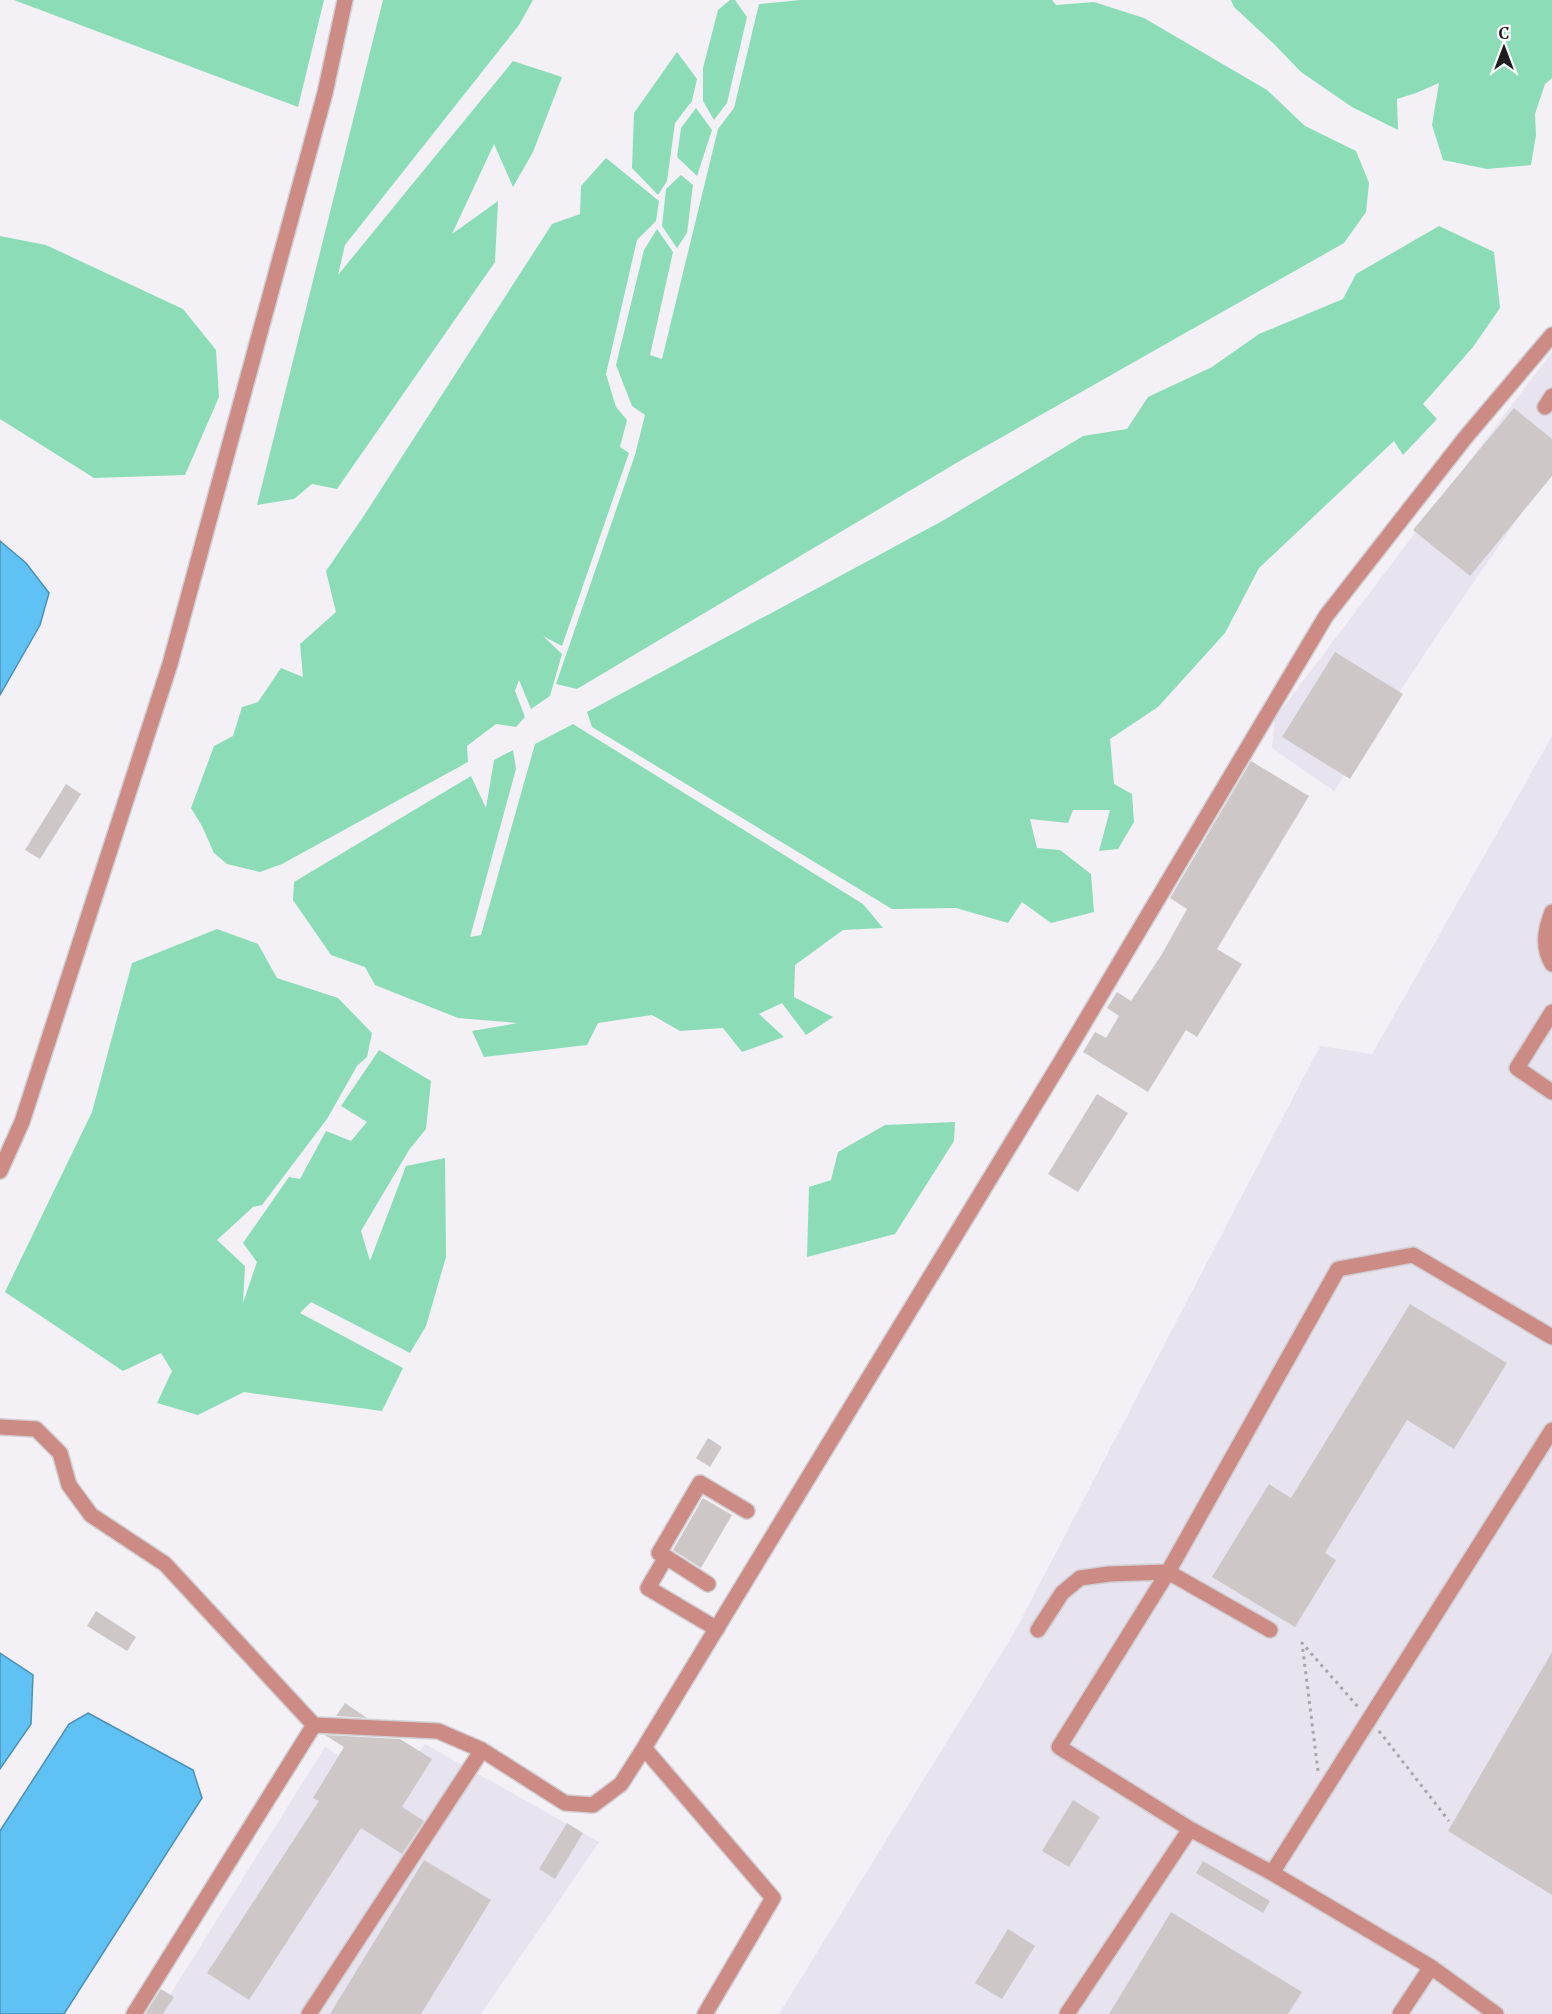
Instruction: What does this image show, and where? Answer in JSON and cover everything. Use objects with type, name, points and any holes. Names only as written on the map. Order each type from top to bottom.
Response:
[{"type":"lane","points":[[0,1171],[22,1122],[170,664],[322,104],[345,0]]},
{"type":"lane","points":[[0,1427],[36,1429],[60,1453],[69,1485],[91,1515],[165,1564],[314,1725],[438,1731],[482,1750],[565,1803],[593,1805],[621,1784],[644,1748],[1062,1060],[1326,616],[1465,438],[1552,335]]},
{"type":"lane","points":[[1552,912],[1545,933],[1546,955],[1552,964]]},
{"type":"lane","points":[[1552,1012],[1517,1068],[1552,1092]]},
{"type":"lane","points":[[1496,2014],[1431,1967],[1272,1873],[1190,1829],[1059,1748],[1168,1572],[1338,1269],[1413,1255],[1552,1337]]},
{"type":"lane","points":[[1272,1873],[1552,1430]]},
{"type":"lane","points":[[708,1584],[659,1552],[700,1483],[747,1511]]},
{"type":"lane","points":[[666,1557],[648,1588],[717,1629]]},
{"type":"lane","points":[[1038,1630],[1062,1593],[1080,1578],[1109,1574],[1168,1572],[1270,1630]]},
{"type":"lane","points":[[134,2014],[314,1725]]},
{"type":"lane","points":[[644,1748],[773,1898],[705,2014]]},
{"type":"lane","points":[[309,2014],[482,1750]]},
{"type":"lane","points":[[1067,2014],[1190,1829]]},
{"type":"lane","points":[[1400,2014],[1431,1967]]},
{"type":"shaded area","points":[[1552,352],[1552,469],[1435,638],[1334,791],[1272,748],[1275,718]]},
{"type":"shaded area","points":[[1552,736],[1552,2014],[779,2014],[1014,1633],[1320,1046],[1372,1054]]},
{"type":"shaded area","points":[[425,1744],[599,1842],[481,2014],[158,2014],[325,1747],[394,1788]]},
{"type":"green space","points":[[14,0],[324,0],[298,107]]},
{"type":"green space","points":[[383,0],[533,0],[519,25],[345,245],[338,275],[513,61],[562,77],[533,152],[513,187],[494,144],[452,234],[498,201],[495,262],[337,489],[312,484],[294,499],[257,505]]},
{"type":"green space","points":[[730,0],[735,0],[747,17],[727,103],[714,120],[703,101],[703,68],[718,10]]},
{"type":"green space","points":[[801,0],[1052,0],[1056,5],[1094,2],[1144,18],[1267,90],[1305,126],[1356,151],[1369,183],[1366,212],[1344,243],[958,462],[577,689],[556,684],[635,455],[645,415],[632,406],[616,365],[644,250],[657,229],[673,252],[650,355],[662,359],[718,129],[734,108],[759,4]]},
{"type":"green space","points":[[1231,0],[1552,0],[1552,78],[1545,84],[1535,114],[1536,135],[1531,165],[1487,169],[1443,160],[1432,125],[1439,83],[1397,99],[1398,130],[1352,107],[1301,72],[1234,7]]},
{"type":"green space","points":[[677,52],[697,79],[692,101],[675,123],[667,181],[658,195],[632,168],[634,113]]},
{"type":"green space","points":[[696,108],[712,130],[697,176],[677,157],[681,128]]},
{"type":"green space","points":[[606,158],[659,201],[656,221],[637,240],[606,374],[616,407],[627,420],[620,447],[629,453],[562,646],[543,636],[562,654],[550,696],[531,709],[519,680],[515,691],[525,717],[516,727],[496,724],[467,746],[468,762],[282,864],[260,872],[227,864],[214,853],[191,808],[214,746],[233,736],[242,707],[258,702],[281,668],[303,677],[300,644],[336,612],[326,571],[552,224],[580,214],[581,186]]},
{"type":"green space","points":[[681,175],[693,185],[687,233],[677,248],[662,226],[666,189]]},
{"type":"green space","points":[[1439,226],[1494,252],[1500,308],[1473,347],[1423,404],[1437,419],[1403,455],[1394,441],[1259,568],[1225,633],[1158,707],[1110,739],[1114,784],[1132,794],[1134,822],[1118,849],[1099,851],[1110,810],[1073,810],[1068,823],[1030,819],[1037,848],[1060,850],[1091,874],[1094,912],[1051,923],[1022,902],[1008,923],[956,908],[892,909],[592,727],[587,712],[944,520],[1083,436],[1127,429],[1148,397],[1212,367],[1259,334],[1343,299],[1356,274]]},
{"type":"green space","points":[[0,236],[46,245],[183,309],[216,350],[219,397],[185,475],[94,478],[0,419]]},
{"type":"green space","points":[[573,724],[863,904],[883,928],[843,930],[795,965],[794,997],[833,1017],[806,1035],[782,1003],[759,1014],[784,1037],[742,1052],[723,1028],[680,1031],[652,1015],[598,1023],[587,1045],[484,1057],[472,1031],[518,1023],[458,1018],[375,985],[365,967],[331,955],[293,900],[294,882],[471,776],[486,808],[494,760],[513,750],[516,769],[470,937],[481,935],[535,744]]},
{"type":"green space","points":[[217,929],[258,944],[277,978],[338,998],[372,1033],[367,1057],[357,1066],[327,1119],[262,1205],[253,1207],[217,1240],[245,1266],[243,1303],[257,1262],[243,1243],[289,1177],[300,1179],[326,1131],[351,1141],[367,1122],[341,1106],[379,1050],[431,1081],[426,1129],[409,1150],[361,1231],[370,1261],[406,1166],[445,1158],[446,1257],[426,1326],[410,1353],[311,1302],[300,1313],[403,1368],[382,1411],[244,1392],[198,1415],[157,1403],[172,1371],[161,1353],[123,1371],[5,1292],[92,1112],[132,963]]},
{"type":"green space","points":[[955,1122],[954,1141],[895,1234],[807,1257],[809,1187],[831,1180],[838,1152],[885,1125]]},
{"type":"water","points":[[0,541],[26,563],[49,593],[40,625],[0,695]]},
{"type":"water","points":[[0,1653],[33,1675],[31,1724],[0,1769]]},
{"type":"water","points":[[88,1713],[193,1770],[202,1798],[64,2014],[0,2014],[0,1831],[69,1724]]},
{"type":"building","points":[[1514,408],[1552,439],[1552,476],[1470,576],[1413,530]]},
{"type":"building","points":[[1335,652],[1403,694],[1350,779],[1282,737]]},
{"type":"building","points":[[1251,761],[1309,796],[1217,949],[1242,964],[1197,1037],[1186,1030],[1148,1092],[1083,1052],[1095,1032],[1106,1038],[1119,1016],[1107,1008],[1117,992],[1131,1001],[1162,954],[1187,909],[1170,898]]},
{"type":"building","points":[[66,784],[81,794],[40,859],[25,850]]},
{"type":"building","points":[[1097,1094],[1128,1113],[1078,1192],[1048,1174]]},
{"type":"building","points":[[1410,1304],[1507,1363],[1454,1449],[1407,1420],[1325,1553],[1336,1560],[1295,1627],[1212,1577],[1269,1484],[1291,1498]]},
{"type":"building","points":[[708,1438],[722,1447],[710,1467],[696,1458]]},
{"type":"building","points":[[703,1498],[732,1515],[701,1568],[673,1550]]},
{"type":"building","points":[[96,1611],[136,1637],[127,1651],[87,1626]]},
{"type":"building","points":[[1552,1652],[1552,1895],[1448,1831]]},
{"type":"building","points":[[345,1703],[367,1718],[336,1716]]},
{"type":"building","points":[[325,1735],[400,1739],[432,1759],[402,1807],[424,1821],[402,1854],[361,1828],[249,2000],[207,1973],[319,1801],[313,1798],[344,1747]]},
{"type":"building","points":[[1073,1800],[1100,1817],[1069,1867],[1042,1851]]},
{"type":"building","points":[[567,1823],[583,1833],[555,1879],[539,1869]]},
{"type":"building","points":[[424,1860],[491,1900],[421,2014],[330,2014]]},
{"type":"building","points":[[1203,1861],[1270,1901],[1263,1913],[1196,1873]]},
{"type":"building","points":[[1171,1912],[1302,1992],[1288,2014],[1109,2014]]},
{"type":"building","points":[[1008,1929],[1035,1946],[1002,1999],[975,1983]]},
{"type":"building","points":[[161,1989],[174,1997],[163,2014],[145,2014]]}]
